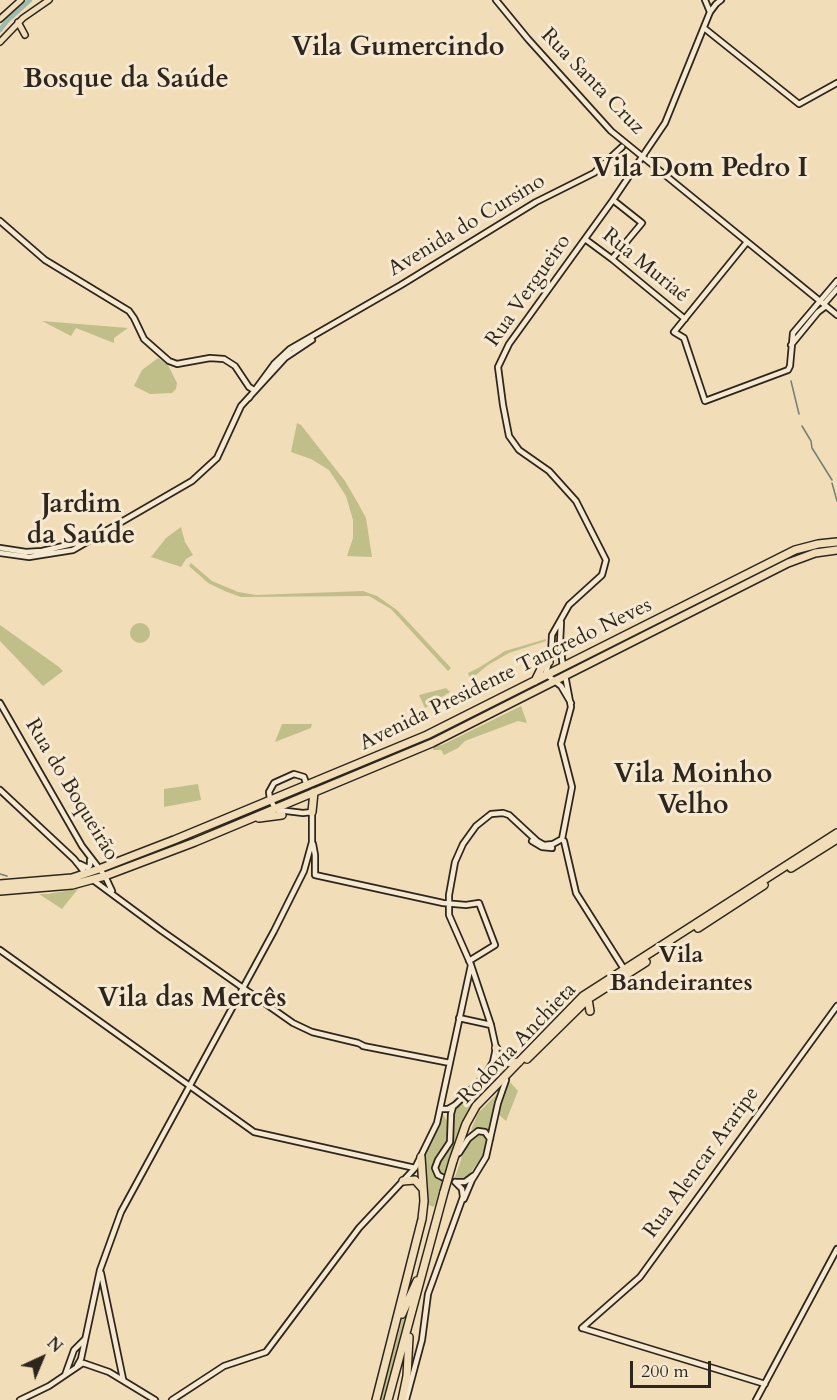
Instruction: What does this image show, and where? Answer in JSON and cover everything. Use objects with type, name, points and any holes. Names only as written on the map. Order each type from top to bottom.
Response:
[{"type":"highway","name":"Avenida Presidente Tancredo Neves","points":[[0,883],[72,878],[99,869],[427,735],[547,675],[562,664],[795,550],[837,542]]},
{"type":"highway","name":"Avenida Presidente Tancredo Neves","points":[[0,893],[67,886],[105,876],[250,819],[432,743],[788,563],[815,553],[837,550]]},
{"type":"highway","points":[[535,681],[542,667],[549,662]]},
{"type":"highway","points":[[312,793],[312,812]]},
{"type":"highway","points":[[250,819],[282,815]]},
{"type":"highway","name":"Rodovia Anchieta","points":[[456,1158],[460,1136],[472,1113],[580,999],[837,833]]},
{"type":"highway","name":"Rodovia Anchieta","points":[[390,1400],[423,1271],[456,1158],[477,1112],[588,999],[837,839]]},
{"type":"highway","points":[[139,864],[152,865]]},
{"type":"highway","points":[[72,878],[80,867]]},
{"type":"highway","points":[[588,999],[590,1011]]},
{"type":"highway","points":[[496,1048],[504,1062],[512,1064],[519,1062]]},
{"type":"highway","points":[[374,1400],[381,1382],[422,1219],[424,1191],[422,1157]]},
{"type":"highway","points":[[403,1181],[417,1182],[424,1191]]},
{"type":"highway","name":"Rodovia Anchieta","points":[[390,1400],[409,1337],[446,1192]]},
{"type":"highway","points":[[391,1343],[406,1304],[423,1271]]},
{"type":"highway","points":[[402,1400],[407,1376],[409,1337]]},
{"type":"main road","points":[[0,19],[21,0]]},
{"type":"main road","points":[[0,42],[18,22],[49,0]]},
{"type":"main road","name":"Rua Santa Cruz","points":[[496,0],[528,39],[620,139],[837,315]]},
{"type":"main road","name":"Rua Vergueiro","points":[[547,675],[552,634],[569,605],[601,576],[606,560],[576,501],[549,471],[514,444],[507,430],[498,370],[509,344],[643,157],[671,111],[710,12],[713,6],[721,0]]},
{"type":"main road","points":[[705,2],[713,6]]},
{"type":"main road","points":[[705,2],[710,12]]},
{"type":"main road","points":[[18,22],[25,35]]},
{"type":"main road","points":[[705,28],[799,104],[837,83]]},
{"type":"main road","points":[[620,139],[622,147],[631,148]]},
{"type":"main road","name":"Avenida do Cursino","points":[[0,553],[29,557],[62,553],[82,546],[192,481],[209,468],[219,454],[238,411],[252,389],[283,355],[549,195],[594,174],[622,147]]},
{"type":"main road","points":[[612,259],[642,223],[613,200]]},
{"type":"main road","points":[[0,221],[45,260],[129,312],[144,339],[155,350],[173,360],[186,362],[210,358],[224,359],[235,366],[252,389]]},
{"type":"main road","name":"Rua Muriaé","points":[[585,239],[685,319]]},
{"type":"main road","points":[[747,242],[674,332],[682,336],[705,401],[788,370],[791,362],[791,345],[818,312],[822,301],[837,280]]},
{"type":"main road","points":[[822,301],[837,289]]},
{"type":"main road","name":"Avenida do Cursino","points":[[0,548],[37,552],[91,539]]},
{"type":"main road","points":[[14,550],[21,544]]},
{"type":"main road","points":[[62,553],[63,550],[73,545]]},
{"type":"main road","points":[[561,619],[562,664],[571,703],[561,744],[572,787],[564,841],[573,887],[624,969]]},
{"type":"main road","points":[[552,634],[557,639],[561,651]]},
{"type":"main road","points":[[551,653],[556,656],[561,651]]},
{"type":"main road","points":[[549,662],[555,660],[562,664]]},
{"type":"main road","points":[[547,675],[561,686],[571,703]]},
{"type":"main road","name":"Rua do Boqueirão","points":[[0,703],[89,857],[105,876],[113,894]]},
{"type":"main road","points":[[172,1400],[224,1366],[266,1352],[359,1228],[415,1168],[437,1123],[470,963],[495,945],[479,903],[462,905],[448,903],[315,875],[312,812],[282,811],[274,808],[269,792],[274,783],[294,774],[304,777],[312,793]]},
{"type":"main road","points":[[0,790],[74,859],[87,868],[90,866],[89,857]]},
{"type":"main road","points":[[303,813],[309,819],[311,826]]},
{"type":"main road","points":[[440,1109],[447,1110],[484,1077],[494,1062],[496,1048],[491,1025],[470,963],[451,922],[448,903],[451,875],[456,858],[472,831],[488,816],[503,813],[514,819],[540,843],[550,845],[561,841],[566,826]]},
{"type":"main road","points":[[472,831],[489,818],[502,816],[513,822],[542,848],[555,847],[564,841]]},
{"type":"main road","points":[[20,1400],[49,1386],[80,1363],[100,1270],[124,1205],[301,878],[312,842]]},
{"type":"main road","points":[[74,859],[92,879],[162,932],[243,987],[288,1021],[312,1035],[450,1063]]},
{"type":"main road","points":[[0,950],[254,1132],[415,1168]]},
{"type":"main road","name":"Rua Alencar Araripe","points":[[765,1384],[582,1328],[640,1276],[837,1006]]},
{"type":"main road","points":[[459,1018],[491,1025]]},
{"type":"main road","points":[[406,1400],[424,1331],[428,1294],[458,1212],[484,1161],[506,1080]]},
{"type":"main road","points":[[455,1104],[451,1114],[450,1143],[435,1168],[441,1178],[455,1182],[465,1182],[475,1175]]},
{"type":"main road","points":[[440,1109],[447,1115],[450,1124]]},
{"type":"main road","points":[[456,1158],[468,1139],[478,1131],[485,1132],[490,1141]]},
{"type":"main road","points":[[455,1182],[463,1193],[458,1212]]},
{"type":"main road","points":[[756,1400],[837,1249]]},
{"type":"main road","points":[[100,1270],[120,1376]]},
{"type":"main road","points":[[97,1284],[103,1286]]},
{"type":"main road","points":[[65,1375],[70,1356],[85,1339]]},
{"type":"main road","points":[[80,1363],[120,1376],[155,1400]]},
{"type":"shaded area","points":[[42,321],[128,328],[114,338],[114,343],[76,328],[71,336]]},
{"type":"shaded area","points":[[158,358],[168,365],[177,383],[172,393],[150,394],[134,386],[142,370]]},
{"type":"shaded area","points":[[297,423],[301,425],[345,481],[359,505],[366,518],[372,557],[347,556],[353,538],[353,520],[346,496],[329,470],[311,459],[291,452]]},
{"type":"shaded area","points":[[181,527],[185,542],[193,555],[186,559],[181,567],[151,557],[166,538]]},
{"type":"shaded area","points":[[191,563],[212,581],[238,592],[256,595],[363,591],[377,596],[397,610],[451,668],[448,671],[391,609],[369,596],[241,597],[208,583],[189,566]]},
{"type":"shaded area","points":[[140,623],[147,626],[150,633],[147,640],[140,643],[133,640],[130,633],[133,626]]},
{"type":"shaded area","points":[[0,625],[63,671],[43,686],[0,641]]},
{"type":"shaded area","points":[[546,639],[546,641],[509,653],[470,678],[468,673],[505,651]]},
{"type":"shaded area","points":[[446,688],[450,692],[425,708],[419,695]]},
{"type":"shaded area","points":[[521,706],[527,723],[518,721],[465,741],[458,748],[444,755],[441,750],[433,750],[433,747],[442,745]]},
{"type":"shaded area","points":[[282,724],[312,724],[311,728],[275,742]]},
{"type":"shaded area","points":[[198,784],[201,800],[164,807],[164,789]]},
{"type":"shaded area","points":[[78,889],[62,909],[39,894],[47,894]]},
{"type":"shaded area","points":[[509,1081],[518,1091],[506,1121],[499,1115]]},
{"type":"shaded area","points":[[480,1085],[485,1091],[470,1109],[461,1125],[445,1176],[438,1169],[440,1160],[451,1144],[454,1108]]},
{"type":"shaded area","points":[[499,1092],[491,1134],[484,1129],[471,1130],[478,1113]]},
{"type":"shaded area","points":[[442,1113],[447,1121],[448,1134],[447,1141],[434,1159],[434,1173],[443,1181],[434,1207],[426,1204],[423,1158]]},
{"type":"shaded area","points":[[483,1133],[487,1136],[488,1141],[483,1155],[469,1175],[459,1181],[454,1180],[466,1145],[475,1136]]},
{"type":"shaded area","points":[[411,1302],[384,1400],[380,1400],[404,1313]]},
{"type":"waterway","points":[[0,30],[30,0]]},
{"type":"waterway","points":[[791,381],[799,414]]},
{"type":"waterway","points":[[802,426],[811,441],[812,448],[832,480]]},
{"type":"waterway","points":[[832,483],[837,501]]},
{"type":"waterway","points":[[0,874],[7,876]]},
{"type":"district","name":"Vila Gumercindo","points":[[398,49]]},
{"type":"district","name":"Bosque da Saúde","points":[[126,81]]},
{"type":"district","name":"Vila Dom Pedro I","points":[[700,170]]},
{"type":"district","name":"Jardim da Saúde","points":[[81,522]]},
{"type":"district","name":"Vila Moinho Velho","points":[[693,792]]},
{"type":"district","name":"Vila Bandeirantes","points":[[681,970]]},
{"type":"district","name":"Vila das Mercês","points":[[192,1000]]}]
